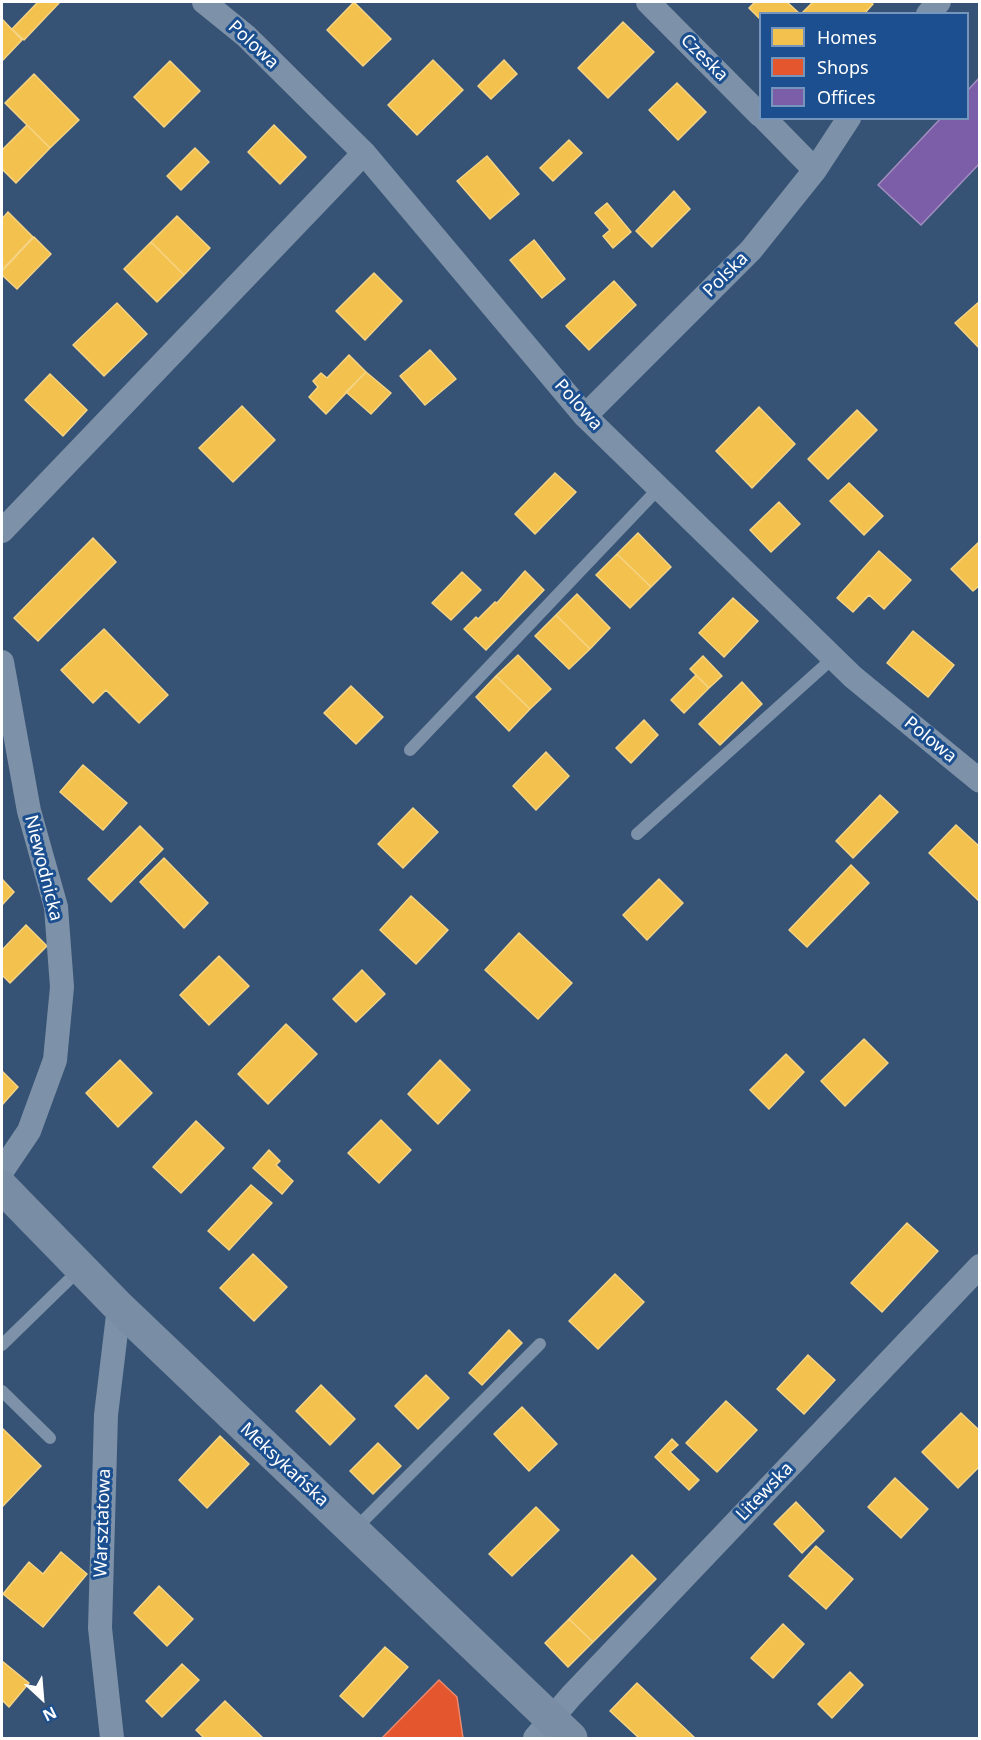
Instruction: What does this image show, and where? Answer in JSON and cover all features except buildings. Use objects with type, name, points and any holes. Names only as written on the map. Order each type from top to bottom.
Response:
[{"type":"street","name":"Polowa","points":[[204,2],[246,36],[364,153],[585,416],[853,677],[980,781]]},
{"type":"street","name":"Czeska","points":[[648,2],[759,114]]},
{"type":"street","name":"Czeska","points":[[765,120],[815,171]]},
{"type":"street","name":"Polska","points":[[585,416],[751,250],[815,171],[848,120]]},
{"type":"street","points":[[2,531],[364,153]]},
{"type":"street","name":"Niewodnicka","points":[[2,662],[29,811],[56,907],[62,987],[55,1060],[29,1131],[2,1171]]},
{"type":"street","name":"Meksykańska","points":[[2,1187],[80,1269],[354,1530],[553,1732]]},
{"type":"street","name":"Litewska","points":[[553,1732],[571,1696],[980,1266]]},
{"type":"street","name":"Warsztatowa","points":[[112,1738],[100,1628],[106,1415],[119,1307]]},
{"type":"lane","points":[[410,750],[658,488]]},
{"type":"lane","points":[[637,834],[833,658]]},
{"type":"lane","points":[[2,1345],[80,1269]]},
{"type":"lane","points":[[354,1530],[540,1344]]},
{"type":"lane","points":[[2,1391],[50,1438]]}]
